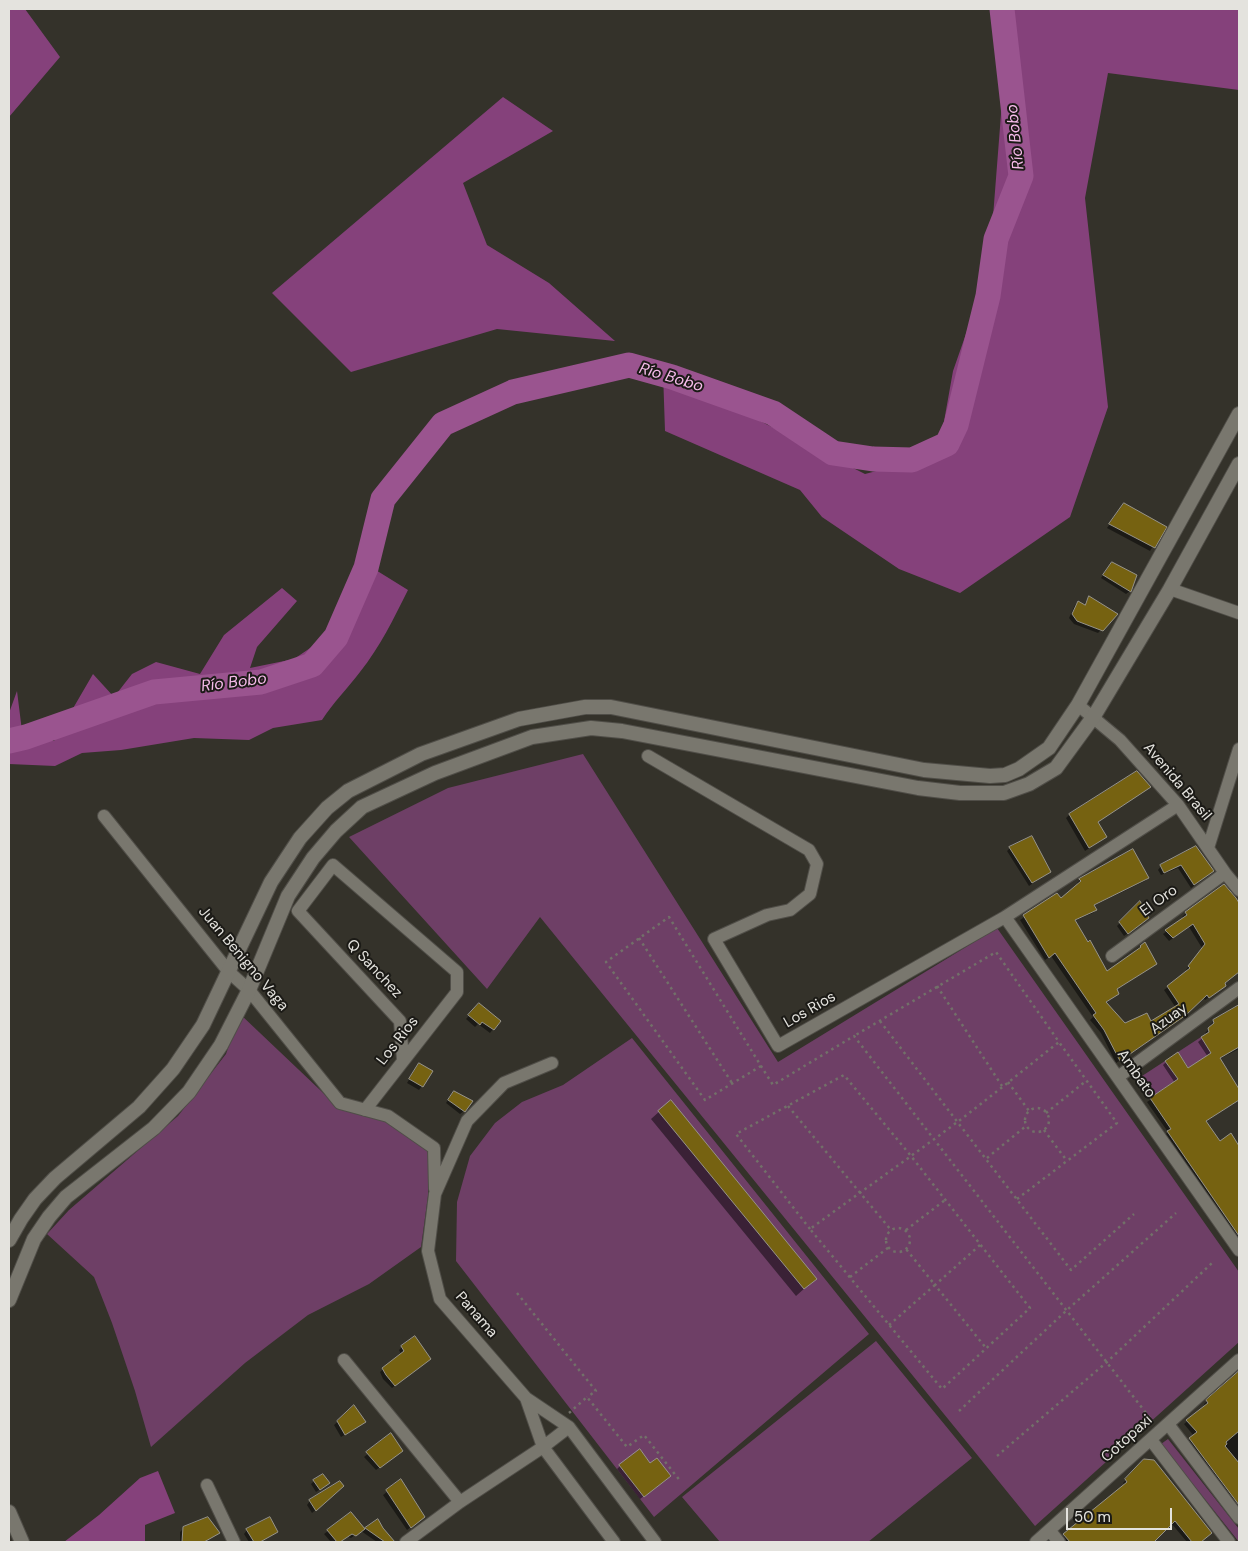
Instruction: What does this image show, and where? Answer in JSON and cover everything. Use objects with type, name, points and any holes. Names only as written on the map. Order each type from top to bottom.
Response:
[{"type":"main road","points":[[9,1240],[35,1199],[55,1178],[139,1107],[173,1068],[203,1025],[271,882],[300,838],[327,808],[348,791],[421,754],[519,718],[584,706],[611,707],[924,770],[990,776],[1005,775],[1019,769],[1049,748],[1078,705],[1239,414]]},
{"type":"main road","points":[[9,1300],[34,1239],[66,1197],[154,1128],[189,1092],[221,1046],[249,990],[288,896],[312,858],[336,830],[362,807],[435,773],[532,737],[591,728],[622,730],[918,788],[960,793],[1004,793],[1029,784],[1056,768],[1094,716],[1170,589],[1239,464]]},
{"type":"main road","points":[[9,1512],[22,1542]]},
{"type":"street","points":[[1170,589],[1239,612]]},
{"type":"street","name":"Avenida Brasil","points":[[1078,705],[1094,716],[1120,740],[1178,805],[1239,890]]},
{"type":"street","points":[[1208,848],[1239,749]]},
{"type":"street","name":"Los Rios","points":[[648,756],[809,850],[817,864],[810,894],[790,910],[766,915],[714,939],[778,1046],[1005,917],[1178,805]]},
{"type":"street","name":"Juan Benigno Vaga","points":[[104,816],[229,972],[249,990],[340,1103],[365,1110]]},
{"type":"street","name":"Los Rios","points":[[333,865],[457,972],[457,992],[365,1110]]},
{"type":"street","name":"Q Sanchez","points":[[333,865],[298,911],[400,1021],[403,1060]]},
{"type":"street","name":"El Oro","points":[[1112,956],[1225,873]]},
{"type":"street","name":"Ambato","points":[[1005,917],[1239,1250]]},
{"type":"street","name":"Azuay","points":[[1118,1077],[1239,988]]},
{"type":"street","name":"Panama","points":[[552,1063],[504,1083],[467,1121],[435,1194],[428,1252],[440,1299],[526,1398],[543,1447],[614,1542]]},
{"type":"street","points":[[365,1110],[388,1116],[434,1148],[435,1194]]},
{"type":"street","points":[[344,1360],[460,1502]]},
{"type":"street","name":"Cotopaxi","points":[[1036,1542],[1239,1360]]},
{"type":"street","points":[[526,1398],[569,1427],[655,1542]]},
{"type":"street","points":[[406,1542],[460,1502],[543,1447],[569,1427]]},
{"type":"street","points":[[1164,1427],[1239,1518]]},
{"type":"street","points":[[1151,1440],[1229,1542]]},
{"type":"street","points":[[207,1486],[234,1542]]},
{"type":"street","points":[[1050,1531],[1059,1542]]},
{"type":"path","points":[[761,1066],[705,1100],[606,962],[669,917],[773,1085],[996,952],[1117,1123],[1017,1199]]},
{"type":"path","points":[[639,938],[732,1083]]},
{"type":"path","points":[[937,986],[1002,1086]]},
{"type":"path","points":[[880,1020],[1071,1270],[1134,1214]]},
{"type":"path","points":[[854,1036],[1107,1362],[1164,1427]]},
{"type":"path","points":[[810,1229],[958,1121],[1059,1042]]},
{"type":"path","points":[[844,1075],[911,1156],[1030,1308],[942,1389],[810,1229],[736,1134],[844,1075]]},
{"type":"path","points":[[1046,1113],[1087,1080]]},
{"type":"path","points":[[1008,1082],[1029,1111]]},
{"type":"path","points":[[788,1106],[891,1230]]},
{"type":"path","points":[[1036,1108],[1046,1113],[1049,1120],[1044,1130],[1036,1132],[1026,1126],[1025,1118],[1029,1111],[1036,1108]]},
{"type":"path","points":[[986,1159],[1026,1126]]},
{"type":"path","points":[[1044,1130],[1067,1161]]},
{"type":"path","points":[[906,1230],[945,1200]]},
{"type":"path","points":[[959,1411],[1066,1310],[1176,1213]]},
{"type":"path","points":[[898,1228],[906,1230],[910,1238],[909,1246],[906,1249],[895,1252],[889,1248],[886,1240],[891,1230],[898,1228]]},
{"type":"path","points":[[889,1325],[980,1245]]},
{"type":"path","points":[[850,1278],[889,1248]]},
{"type":"path","points":[[906,1249],[986,1348]]},
{"type":"path","points":[[997,1456],[1107,1362],[1212,1263]]},
{"type":"path","points":[[516,1293],[596,1391],[569,1411],[569,1427]]},
{"type":"path","points":[[587,1397],[626,1447],[644,1435],[681,1482]]},
{"type":"shaded area","points":[[9,9],[25,9],[60,57],[9,117]]},
{"type":"shaded area","points":[[1001,9],[1239,9],[1239,90],[1108,73],[1085,198],[1108,407],[1070,517],[960,593],[899,569],[822,517],[800,490],[665,431],[663,372],[865,474],[938,455],[953,371],[989,268],[1004,76]]},
{"type":"shaded area","points":[[503,97],[553,131],[463,183],[487,245],[549,283],[615,341],[497,329],[351,372],[272,293]]},
{"type":"shaded area","points":[[358,559],[408,590],[374,653],[322,720],[273,728],[249,740],[194,738],[121,750],[82,753],[55,766],[9,764],[9,713],[17,691],[22,731],[54,741],[93,674],[114,697],[132,674],[156,662],[200,674],[224,635],[282,588],[297,601],[257,647],[250,668],[294,659],[322,640]]},
{"type":"shaded area","points":[[583,754],[778,1062],[997,928],[1239,1272],[1239,1342],[1035,1526],[540,917],[487,989],[349,837],[448,788]]},
{"type":"shaded area","points":[[240,1014],[338,1107],[386,1122],[429,1152],[428,1196],[421,1247],[369,1284],[308,1315],[245,1363],[151,1447],[135,1391],[94,1277],[47,1234],[69,1210],[178,1116],[226,1054]]},
{"type":"shaded area","points":[[1201,1037],[1211,1053],[1193,1075],[1178,1052]]},
{"type":"shaded area","points":[[632,1038],[869,1334],[654,1517],[456,1261],[457,1202],[470,1156],[495,1123],[522,1102],[563,1085]]},
{"type":"shaded area","points":[[1165,1061],[1178,1079],[1150,1098],[1143,1087],[1142,1076]]},
{"type":"shaded area","points":[[876,1341],[972,1458],[868,1542],[720,1542],[682,1497]]},
{"type":"shaded area","points":[[1168,1439],[1239,1529],[1239,1542],[1161,1444]]},
{"type":"shaded area","points":[[158,1471],[175,1513],[145,1525],[145,1542],[64,1542],[99,1515],[140,1478]]},
{"type":"building","points":[[1124,503],[1167,527],[1155,548],[1109,524]]},
{"type":"building","points":[[1112,562],[1137,575],[1131,592],[1103,575]]},
{"type":"building","points":[[1089,596],[1118,614],[1103,631],[1077,621],[1072,614],[1078,601],[1085,605]]},
{"type":"building","points":[[1137,771],[1151,787],[1098,822],[1107,837],[1089,848],[1069,814]]},
{"type":"building","points":[[1032,836],[1051,872],[1032,883],[1009,847]]},
{"type":"building","points":[[1196,846],[1214,871],[1194,885],[1181,865],[1164,873],[1160,865]]},
{"type":"building","points":[[1133,849],[1149,878],[1094,905],[1097,910],[1075,920],[1088,942],[1090,940],[1107,971],[1141,947],[1145,942],[1157,964],[1117,989],[1119,994],[1106,1002],[1125,1023],[1147,1013],[1151,1021],[1179,1004],[1167,986],[1190,968],[1188,966],[1205,944],[1193,924],[1173,938],[1165,930],[1187,915],[1185,912],[1224,884],[1239,903],[1239,972],[1225,983],[1226,986],[1209,998],[1207,995],[1186,1015],[1120,1061],[1104,1030],[1093,1015],[1096,1013],[1055,953],[1049,958],[1023,915],[1057,893],[1061,898],[1081,881],[1079,879]]},
{"type":"building","points":[[1140,901],[1149,918],[1128,934],[1119,922]]},
{"type":"building","points":[[479,1003],[501,1021],[494,1030],[482,1022],[480,1025],[468,1015]]},
{"type":"building","points":[[1239,1005],[1239,1047],[1220,1058],[1239,1089],[1239,1100],[1206,1121],[1220,1141],[1231,1133],[1239,1146],[1239,1236],[1167,1131],[1171,1129],[1150,1098],[1178,1079],[1165,1061],[1178,1052],[1188,1068],[1211,1053],[1201,1037],[1209,1032],[1208,1028],[1214,1023],[1213,1020]]},
{"type":"building","points":[[419,1063],[433,1071],[423,1087],[409,1079]]},
{"type":"building","points":[[454,1091],[473,1101],[465,1112],[448,1100]]},
{"type":"building","points":[[671,1100],[817,1279],[804,1289],[658,1111]]},
{"type":"building","points":[[415,1336],[431,1359],[395,1386],[382,1368],[404,1351],[401,1346]]},
{"type":"building","points":[[1239,1371],[1239,1431],[1226,1442],[1225,1446],[1239,1463],[1239,1505],[1189,1438],[1197,1432],[1186,1420],[1208,1403],[1206,1400]]},
{"type":"building","points":[[354,1405],[366,1422],[345,1435],[337,1421]]},
{"type":"building","points":[[391,1433],[403,1451],[380,1468],[366,1452]]},
{"type":"building","points":[[640,1449],[650,1463],[657,1458],[671,1476],[644,1497],[619,1465]]},
{"type":"building","points":[[1144,1459],[1154,1460],[1212,1533],[1201,1542],[1192,1542],[1175,1521],[1154,1542],[1070,1542],[1063,1534],[1127,1482],[1125,1479]]},
{"type":"building","points":[[323,1474],[330,1483],[320,1490],[313,1480]]},
{"type":"building","points":[[401,1479],[425,1517],[411,1528],[386,1490]]},
{"type":"building","points":[[340,1481],[344,1486],[316,1511],[309,1500]]},
{"type":"building","points":[[351,1512],[365,1529],[356,1536],[352,1534],[337,1542],[327,1530]]},
{"type":"building","points":[[208,1517],[220,1533],[204,1542],[182,1542],[183,1527]]},
{"type":"building","points":[[270,1517],[278,1532],[260,1542],[254,1542],[246,1529]]},
{"type":"building","points":[[378,1519],[395,1542],[385,1542],[365,1528]]},
{"type":"waterway","name":"Río Bobo","points":[[9,741],[26,737],[154,692],[261,682],[312,665],[336,637],[366,568],[383,499],[443,424],[513,392],[629,365],[672,377],[773,413],[833,453],[873,459],[912,460],[947,444],[956,425],[988,296],[996,239],[1021,176],[1002,9]]}]
